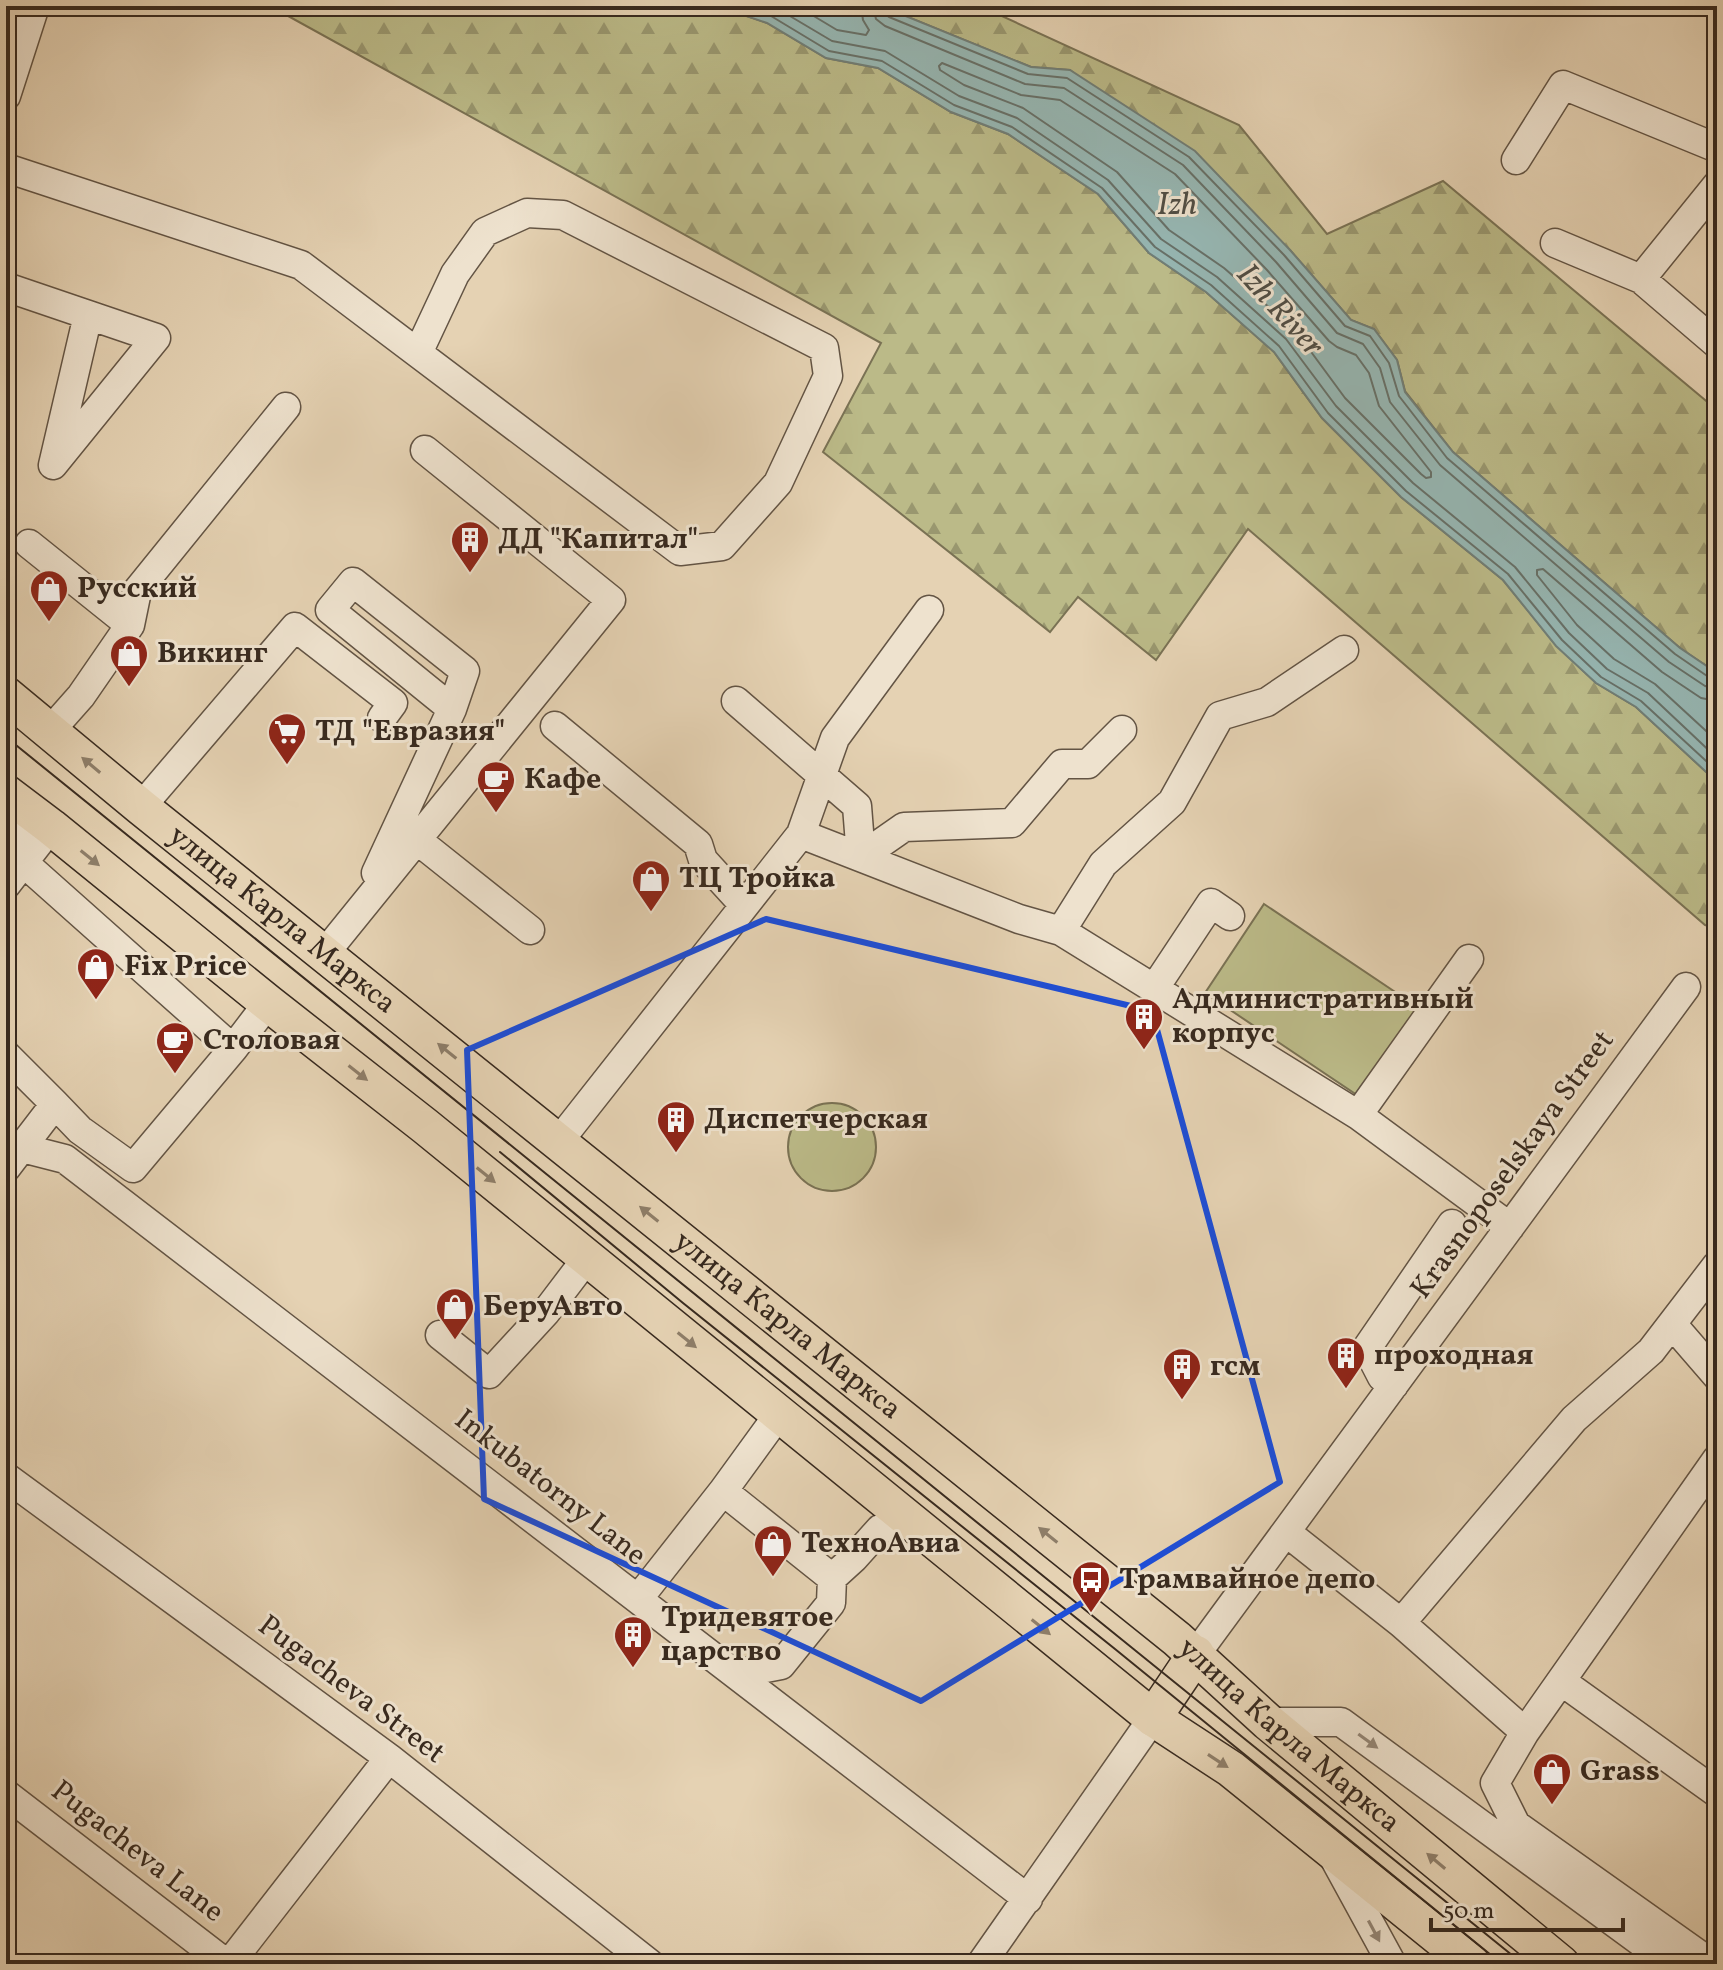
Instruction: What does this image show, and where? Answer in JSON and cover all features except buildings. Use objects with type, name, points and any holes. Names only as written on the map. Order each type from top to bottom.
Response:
[{"type":"main road","name":"улица Карла Маркса","points":[[6,695],[141,807],[1196,1654],[1268,1722],[1561,1964]]},
{"type":"main road","name":"улица Карла Маркса","points":[[29,810],[425,1126],[1153,1718],[1231,1769],[1472,1964]]},
{"type":"main road","points":[[1153,1718],[1196,1654]]},
{"type":"street","points":[[6,96],[35,6]]},
{"type":"street","points":[[1516,160],[1563,85],[1717,148]]},
{"type":"street","points":[[6,168],[301,265],[680,551],[722,546],[778,483],[828,376],[824,348],[563,215],[527,213],[485,232],[455,274],[418,353]]},
{"type":"street","points":[[1641,279],[1717,185]]},
{"type":"street","points":[[1555,243],[1641,279],[1717,344]]},
{"type":"street","points":[[6,287],[156,338],[53,465],[88,315]]},
{"type":"street","points":[[50,731],[81,696],[130,625],[137,591],[286,407]]},
{"type":"street","points":[[325,953],[611,600],[425,450]]},
{"type":"street","points":[[29,544],[130,625]]},
{"type":"street","points":[[357,914],[452,709],[465,671],[353,582],[330,610],[452,709]]},
{"type":"street","points":[[559,1141],[801,834],[835,738],[929,610]]},
{"type":"street","points":[[141,807],[295,627],[393,703],[382,718]]},
{"type":"street","points":[[1061,931],[1103,864],[1172,802],[1220,716],[1267,702],[1344,650]]},
{"type":"street","points":[[736,701],[857,806],[861,857]]},
{"type":"street","points":[[555,726],[698,844],[703,860],[744,905]]},
{"type":"street","points":[[861,857],[904,827],[1012,823],[1062,764],[1088,764],[1122,730]]},
{"type":"street","points":[[6,885],[29,810]]},
{"type":"street","points":[[801,834],[1019,919],[1061,931],[1358,1115],[1510,1227]]},
{"type":"street","points":[[417,840],[530,930]]},
{"type":"street","points":[[15,853],[233,1049]]},
{"type":"street","points":[[1154,989],[1211,903],[1230,916]]},
{"type":"street","points":[[1358,1115],[1469,959]]},
{"type":"street","name":"Krasnoposelskaya Street","points":[[1196,1654],[1686,987]]},
{"type":"street","points":[[6,1055],[80,1130],[133,1168],[268,1003]]},
{"type":"street","points":[[14,1158],[55,1104]]},
{"type":"street","name":"Inkubatorny Lane","points":[[14,1158],[65,1159],[1028,1899]]},
{"type":"street","points":[[1394,1385],[1382,1377],[1367,1348],[1452,1224]]},
{"type":"street","points":[[440,1335],[489,1374],[546,1312],[587,1258]]},
{"type":"street","points":[[1401,1623],[1574,1419],[1651,1351],[1717,1265]]},
{"type":"street","points":[[1672,1324],[1717,1376]]},
{"type":"street","points":[[638,1599],[779,1414]]},
{"type":"street","points":[[1712,1964],[1516,1825],[1495,1783],[1525,1732],[1717,1459]]},
{"type":"street","name":"Pugacheva Street","points":[[7,1479],[389,1758],[650,1964]]},
{"type":"street","points":[[723,1491],[832,1578]]},
{"type":"street","points":[[736,1674],[781,1665],[831,1603],[832,1578],[880,1529],[912,1523]]},
{"type":"street","points":[[1286,1532],[1401,1623],[1525,1732]]},
{"type":"street","points":[[1561,1681],[1717,1793]]},
{"type":"street","points":[[981,1964],[1153,1718]]},
{"type":"street","points":[[1268,1722],[1341,1722],[1671,1964]]},
{"type":"street","name":"Pugacheva Lane","points":[[6,1794],[228,1964],[389,1758]]},
{"type":"street","points":[[1329,1848],[1392,1964]]},
{"type":"highlighted area","points":[[766,919],[1152,1011],[1280,1482],[921,1701],[484,1499],[467,1050]]},
{"type":"green space","points":[[270,6],[709,6],[767,23],[826,58],[878,68],[951,112],[1008,134],[1098,194],[1149,253],[1206,292],[1274,352],[1322,418],[1401,497],[1503,580],[1556,645],[1596,683],[1636,707],[1717,782],[1717,928],[1705,925],[1248,529],[1156,660],[1078,597],[1050,632],[823,452],[881,343]]},
{"type":"green space","points":[[881,6],[980,6],[1239,125],[1327,234],[1443,181],[1717,410],[1717,673],[1680,648],[1453,452],[1405,391],[1397,360],[1374,329],[1351,320],[1290,250],[1070,70],[1031,67]]},
{"type":"green space","points":[[1264,904],[1419,1008],[1360,1097],[1205,993]]},
{"type":"green space","points":[[832,1103],[849,1107],[863,1116],[872,1130],[876,1147],[872,1164],[863,1178],[849,1187],[832,1191],[815,1187],[801,1178],[792,1164],[788,1147],[792,1130],[801,1116],[815,1107]]},
{"type":"water","name":"Izh","points":[[709,6],[881,6],[1031,67],[1070,70],[1195,151],[1290,250],[1351,320],[1374,329],[1397,360],[1405,392],[1453,452],[1680,648],[1717,673],[1717,782],[1636,707],[1596,683],[1556,646],[1503,580],[1401,497],[1322,418],[1274,352],[1206,292],[1149,253],[1098,194],[1008,134],[951,112],[878,68],[826,58],[767,23]]},
{"type":"tram line","points":[[6,737],[1523,1964]]},
{"type":"tram line","points":[[500,1152],[1502,1964]]},
{"type":"place","name":"ДД \"Капитал\"","points":[[470,574]]},
{"type":"place","name":"Русский","points":[[49,623]]},
{"type":"place","name":"Викинг","points":[[129,688]]},
{"type":"place","name":"ТД \"Евразия\"","points":[[287,766]]},
{"type":"place","name":"Кафе","points":[[496,814]]},
{"type":"place","name":"ТЦ Тройка","points":[[651,913]]},
{"type":"place","name":"Fix Price","points":[[96,1001]]},
{"type":"place","name":"Административный корпус","points":[[1144,1051]]},
{"type":"place","name":"Столовая","points":[[175,1075]]},
{"type":"place","name":"Диспетчерская","points":[[676,1154]]},
{"type":"place","name":"БеруАвто","points":[[455,1341]]},
{"type":"place","name":"проходная","points":[[1346,1390]]},
{"type":"place","name":"гсм","points":[[1182,1401]]},
{"type":"place","name":"ТехноАвиа","points":[[773,1578]]},
{"type":"place","name":"Трамвайное депо","points":[[1091,1614]]},
{"type":"place","name":"Тридевятое царство","points":[[633,1669]]},
{"type":"place","name":"Grass","points":[[1552,1806]]},
{"type":"water label","name":"Izh River","points":[[1279,311]]}]
